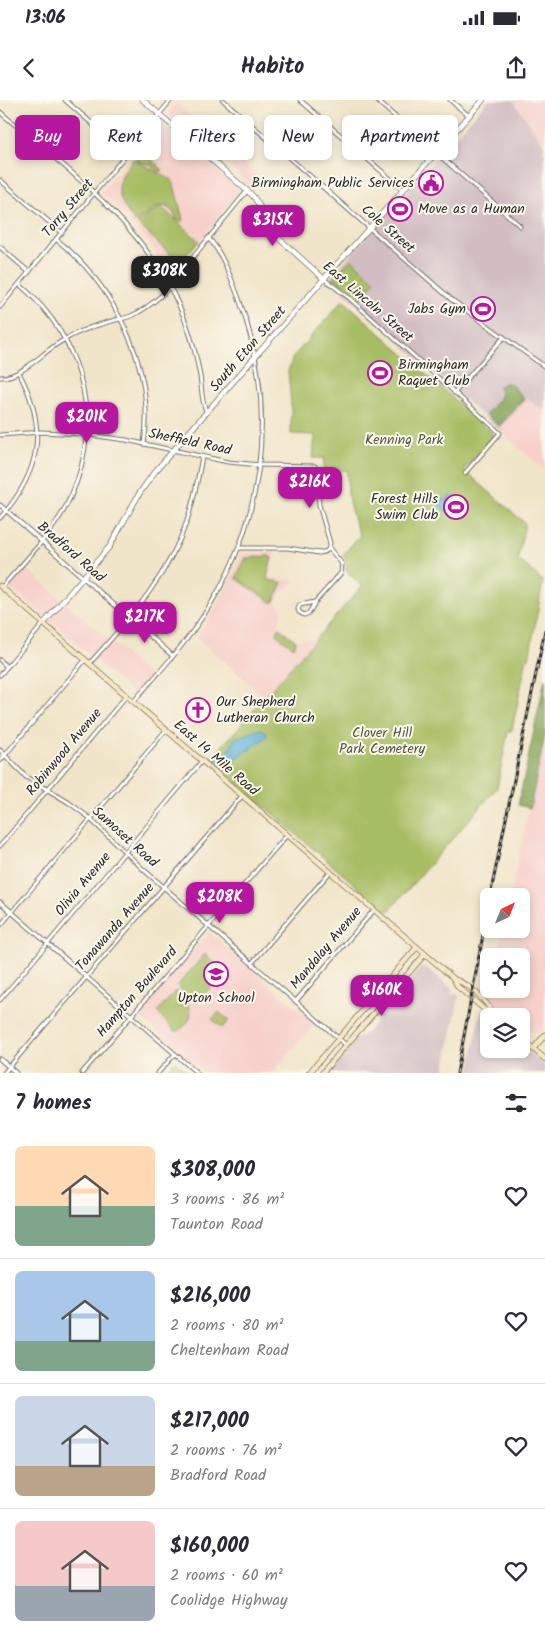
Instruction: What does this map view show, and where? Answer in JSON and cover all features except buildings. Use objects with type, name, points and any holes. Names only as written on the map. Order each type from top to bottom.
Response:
[{"type":"main road","name":"East 14 Mile Road","points":[[1,586],[167,729],[286,835],[490,1008]]},
{"type":"main road","points":[[309,1073],[417,947]]},
{"type":"main road","points":[[322,1073],[345,1044],[425,954]]},
{"type":"main road","points":[[406,959],[412,960],[414,963],[413,968]]},
{"type":"main road","points":[[352,1023],[353,1030],[359,1029]]},
{"type":"main road","points":[[533,1048],[545,1035]]},
{"type":"main road","points":[[530,1046],[545,1058]]},
{"type":"street","points":[[65,100],[90,122]]},
{"type":"street","name":"East Lincoln Street","points":[[143,100],[248,191],[261,207],[268,225],[274,234],[500,433],[465,473]]},
{"type":"street","name":"Torry Street","points":[[159,114],[171,100]]},
{"type":"street","name":"Cole Street","points":[[223,100],[452,300],[545,367]]},
{"type":"street","points":[[300,100],[404,190]]},
{"type":"street","points":[[376,100],[393,115]]},
{"type":"street","points":[[450,100],[469,116]]},
{"type":"street","name":"South Eton Street","points":[[458,128],[483,100]]},
{"type":"street","points":[[0,112],[119,217],[137,236],[153,258],[182,312],[192,343],[206,413]]},
{"type":"street","name":"Torry Street","points":[[0,307],[122,160]]},
{"type":"street","name":"South Eton Street","points":[[44,623],[110,546],[144,487],[173,451],[430,160]]},
{"type":"street","points":[[444,160],[520,226]]},
{"type":"street","points":[[0,180],[62,233]]},
{"type":"street","points":[[0,377],[10,377],[19,374],[42,354],[87,329],[121,319],[145,309],[163,294],[248,191]]},
{"type":"street","points":[[134,701],[193,632],[224,580],[239,548],[253,503],[260,465],[262,413],[256,357],[250,331],[234,287],[218,253],[208,238]]},
{"type":"street","points":[[56,239],[92,274],[121,319],[134,350],[141,380],[145,418],[144,444]]},
{"type":"street","points":[[0,247],[29,272]]},
{"type":"street","points":[[1,586],[41,541],[63,512],[81,467],[87,435],[86,407],[82,383],[74,356],[66,339],[48,312],[19,284]]},
{"type":"street","points":[[454,393],[504,337]]},
{"type":"street","points":[[0,518],[19,495],[29,476],[34,460],[37,432],[35,418],[30,398],[19,374]]},
{"type":"street","name":"Sheffield Road","points":[[0,436],[37,432],[87,435],[144,444],[202,457],[260,465],[315,466],[319,506],[330,547]]},
{"type":"street","points":[[0,761],[142,603],[164,570],[180,538],[192,506],[202,457]]},
{"type":"street","name":"Bradford Road","points":[[0,505],[173,656]]},
{"type":"street","points":[[239,548],[288,548],[319,553],[324,552],[330,547],[341,562],[342,569],[315,602],[308,614],[304,615],[299,612],[298,607],[301,604],[315,602]]},
{"type":"street","points":[[0,675],[44,623]]},
{"type":"street","points":[[0,660],[7,666]]},
{"type":"street","name":"Robinwood Avenue","points":[[0,846],[127,695]]},
{"type":"street","points":[[0,926],[167,729]]},
{"type":"street","name":"Samoset Road","points":[[0,750],[26,777],[68,802],[90,819],[164,887],[345,1044]]},
{"type":"street","name":"Olivia Avenue","points":[[0,1000],[202,761]]},
{"type":"street","name":"Tonawanda Avenue","points":[[4,1073],[242,796]]},
{"type":"street","name":"Hampton Boulevard","points":[[82,1073],[286,835]]},
{"type":"street","points":[[252,963],[330,872]]},
{"type":"street","points":[[0,902],[197,1073]]},
{"type":"street","name":"Mandalay Avenue","points":[[296,1001],[374,910]]},
{"type":"street","points":[[158,1073],[175,1054]]},
{"type":"street","points":[[0,1059],[16,1073]]},
{"type":"shaded area","points":[[488,100],[513,100],[544,145],[545,412],[527,398],[499,430],[330,280],[435,160],[458,160],[458,134]]},
{"type":"shaded area","points":[[513,100],[545,100],[544,145],[519,107]]},
{"type":"shaded area","points":[[176,103],[189,115],[171,116],[167,113]]},
{"type":"shaded area","points":[[161,123],[171,131],[171,160],[204,160],[240,191],[170,276],[155,251],[137,229],[101,193],[128,160],[161,160]]},
{"type":"shaded area","points":[[222,160],[239,160],[258,177],[252,186]]},
{"type":"shaded area","points":[[527,397],[545,412],[545,467],[543,469],[499,430]]},
{"type":"shaded area","points":[[275,552],[269,577],[296,581],[281,593],[276,602],[282,610],[278,623],[297,640],[317,638],[265,697],[196,637],[219,602],[242,554]]},
{"type":"shaded area","points":[[23,565],[151,677],[138,692],[132,693],[51,621],[10,588],[9,584]]},
{"type":"shaded area","points":[[545,735],[545,1024],[539,1031],[530,1031],[530,1008],[501,1008],[489,998],[530,998],[530,948],[499,948],[501,938],[530,938],[530,888],[512,888]]},
{"type":"shaded area","name":"Upton School","points":[[209,932],[315,1024],[273,1073],[205,1073],[138,1015]]},
{"type":"shaded area","points":[[426,967],[453,990],[451,993],[454,995],[456,993],[459,996],[444,1073],[325,1073],[350,1043],[367,1032],[420,968]]},
{"type":"shaded area","points":[[480,1015],[480,1058],[530,1058],[530,1053],[545,1066],[545,1073],[469,1073]]},
{"type":"green space","points":[[132,160],[135,160],[173,181],[183,220],[181,222],[176,219],[171,210],[160,206],[135,222],[120,198],[120,184]]},
{"type":"green space","points":[[138,160],[152,160],[163,170],[161,172],[152,167],[152,165]]},
{"type":"green space","points":[[161,207],[199,241],[179,263],[137,223]]},
{"type":"green space","points":[[351,259],[375,281],[359,300],[334,278]]},
{"type":"green space","name":"Clover Hill Park Cemetery","points":[[343,300],[494,435],[464,470],[525,523],[518,559],[543,581],[529,659],[527,658],[512,730],[508,732],[497,788],[389,911],[383,909],[210,760],[362,586],[346,571],[346,562],[343,555],[360,535],[349,503],[347,470],[323,472],[324,458],[313,458],[315,435],[291,434],[288,371],[293,357]]},
{"type":"green space","points":[[506,382],[512,385],[524,399],[499,426],[486,414],[499,399],[501,393],[498,387]]},
{"type":"green space","points":[[269,556],[272,558],[267,577],[269,580],[283,583],[273,603],[236,578],[246,558]]},
{"type":"green space","points":[[279,628],[296,641],[295,646],[293,647],[277,635]]},
{"type":"green space","points":[[545,679],[545,735],[530,808],[518,805]]},
{"type":"green space","points":[[205,954],[225,972],[196,1003],[177,986]]},
{"type":"green space","points":[[176,991],[187,1001],[191,1012],[187,1023],[176,1032],[157,1012]]},
{"type":"green space","points":[[219,1012],[229,1021],[222,1028],[212,1019]]},
{"type":"green space","points":[[175,1061],[189,1073],[164,1073]]},
{"type":"water","points":[[451,494],[458,501],[447,512],[438,504],[443,498],[446,501]]},
{"type":"water","points":[[262,729],[266,732],[267,736],[255,746],[228,763],[216,762],[215,758],[227,753],[235,738]]},
{"type":"railway","points":[[492,888],[545,630]]},
{"type":"railway","points":[[457,1073],[482,938]]},
{"type":"place","name":"Birmingham Public Services","points":[[431,183]]},
{"type":"place","name":"Move as a Human","points":[[400,209]]},
{"type":"place","name":"Jabs Gym","points":[[483,309]]},
{"type":"place","name":"Birmingham Raquet Club","points":[[380,373]]},
{"type":"place","name":"Forest Hills Swim Club","points":[[456,507]]},
{"type":"place","name":"Our Shepherd Lutheran Church","points":[[198,710]]},
{"type":"place","name":"Upton School","points":[[216,974]]},
{"type":"park label","name":"Kenning Park","points":[[404,440]]}]
